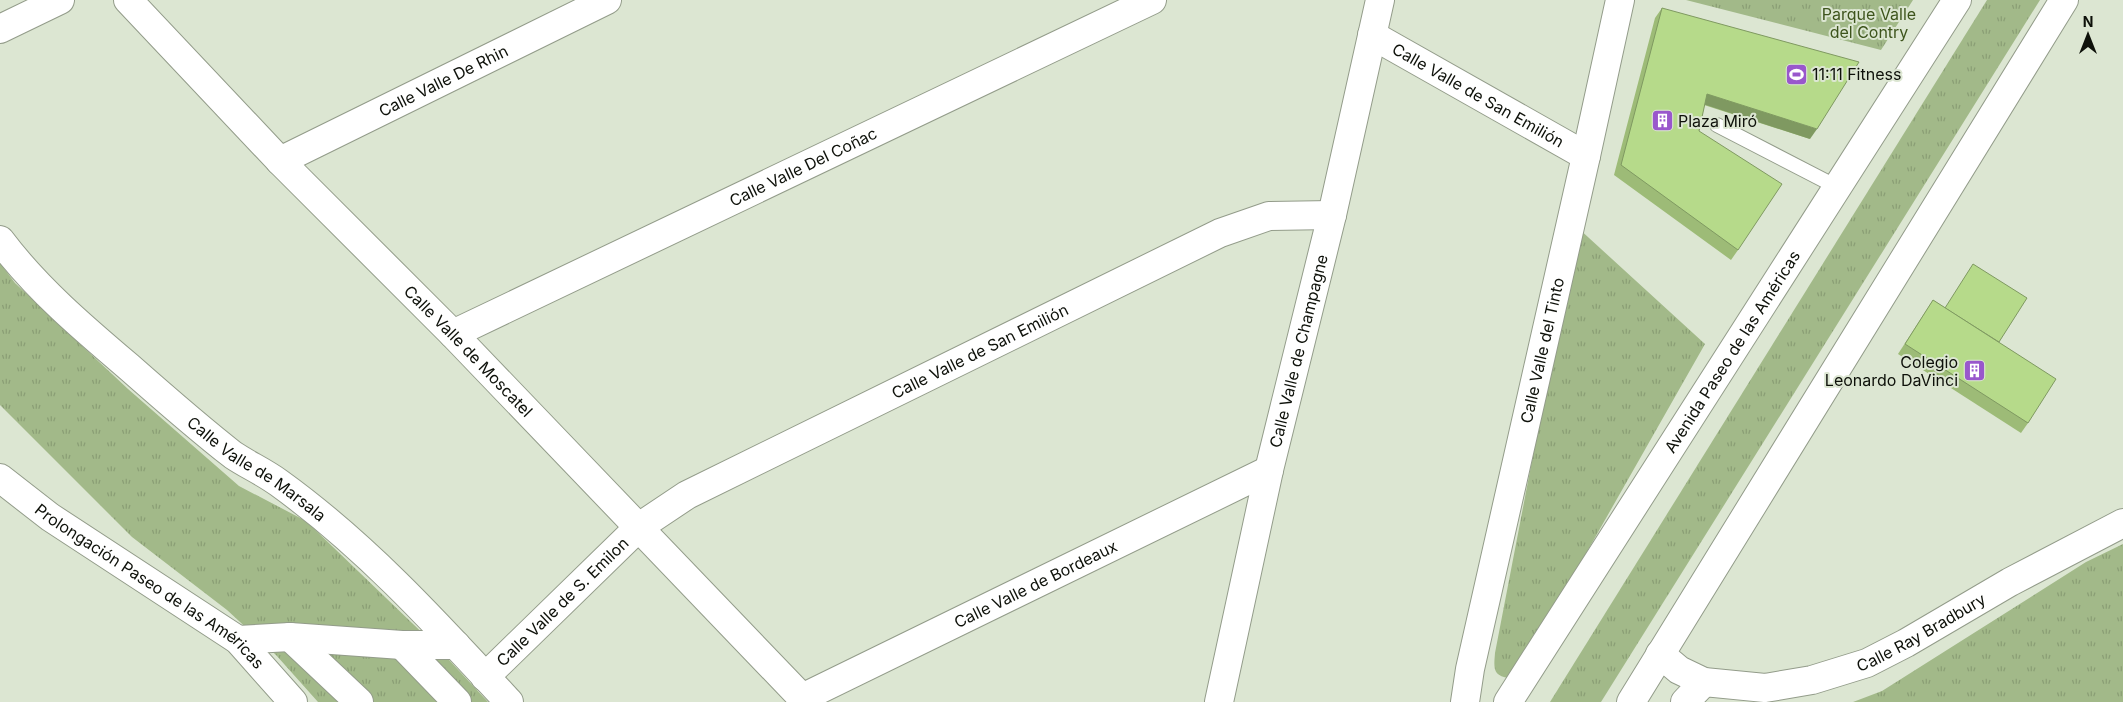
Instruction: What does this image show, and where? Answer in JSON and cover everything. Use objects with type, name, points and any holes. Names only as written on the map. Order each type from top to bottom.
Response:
[{"type":"street","points":[[0,29],[60,0]]},
{"type":"street","name":"Calle Valle de Moscatel","points":[[128,0],[280,161],[453,334],[804,700]]},
{"type":"street","name":"Calle Valle De Rhin","points":[[280,161],[607,0]]},
{"type":"street","name":"Calle Valle Del Coñac","points":[[453,334],[1152,0]]},
{"type":"street","name":"Calle Valle de Champagne","points":[[1219,702],[1270,470],[1332,215],[1380,0]]},
{"type":"street","name":"Calle Valle del Tinto","points":[[1465,702],[1472,659],[1620,0]]},
{"type":"street","name":"Avenida Paseo de las Américas","points":[[1508,702],[1957,0]]},
{"type":"street","points":[[1631,702],[2064,0]]},
{"type":"street","name":"Calle Valle de San Emilión","points":[[1372,35],[1586,156]]},
{"type":"street","name":"Calle Valle de San Emilión","points":[[639,527],[687,495],[1220,233],[1269,216],[1332,215]]},
{"type":"street","name":"Calle Valle de Marsala","points":[[0,240],[34,280],[86,330],[235,456],[278,482],[339,531],[424,610],[508,702]]},
{"type":"street","name":"Calle Valle de Bordeaux","points":[[804,700],[1270,470]]},
{"type":"street","name":"Prolongación Paseo de las Américas","points":[[0,478],[50,517],[238,640],[293,702]]},
{"type":"street","name":"Calle Ray Bradbury","points":[[1660,654],[1680,670],[1704,682],[1765,688],[1812,680],[1867,663],[1906,643],[2010,582],[2123,522]]},
{"type":"street","name":"Calle Valle de S. Emilon","points":[[485,676],[639,527]]},
{"type":"street","points":[[238,640],[290,637],[402,645],[456,645]]},
{"type":"street","points":[[290,637],[359,702]]},
{"type":"street","points":[[402,645],[457,702]]},
{"type":"street","points":[[1686,702],[1704,682]]},
{"type":"lane","points":[[1717,125],[1837,187]]},
{"type":"green space","name":"Parque Valle del Contry","points":[[1686,0],[1913,0],[1881,50]]},
{"type":"green space","points":[[1987,0],[2040,0],[1601,702],[1550,702]]},
{"type":"green space","points":[[1577,227],[1705,344],[1522,666],[1509,678],[1503,677],[1495,670],[1495,653]]},
{"type":"green space","points":[[0,263],[15,283],[128,389],[239,486],[306,521],[438,648],[488,702],[318,702],[276,655],[227,610],[132,537],[0,405]]},
{"type":"green space","points":[[2123,544],[2123,702],[1853,702],[1882,691],[2086,562]]},
{"type":"building","name":"Plaza Miró","points":[[1662,8],[1859,62],[1817,129],[1707,94],[1699,131],[1782,184],[1738,250],[1621,165]]},
{"type":"building","points":[[1973,264],[2027,298],[1999,342],[1945,308]]},
{"type":"building","name":"Colegio Leonardo DaVinci","points":[[1933,300],[2056,379],[2028,423],[1905,344]]},
{"type":"place","name":"11:11 Fitness","points":[[1796,74]]},
{"type":"place","name":"Plaza Miró","points":[[1662,121]]},
{"type":"place","name":"Colegio Leonardo DaVinci","points":[[1974,371]]}]
